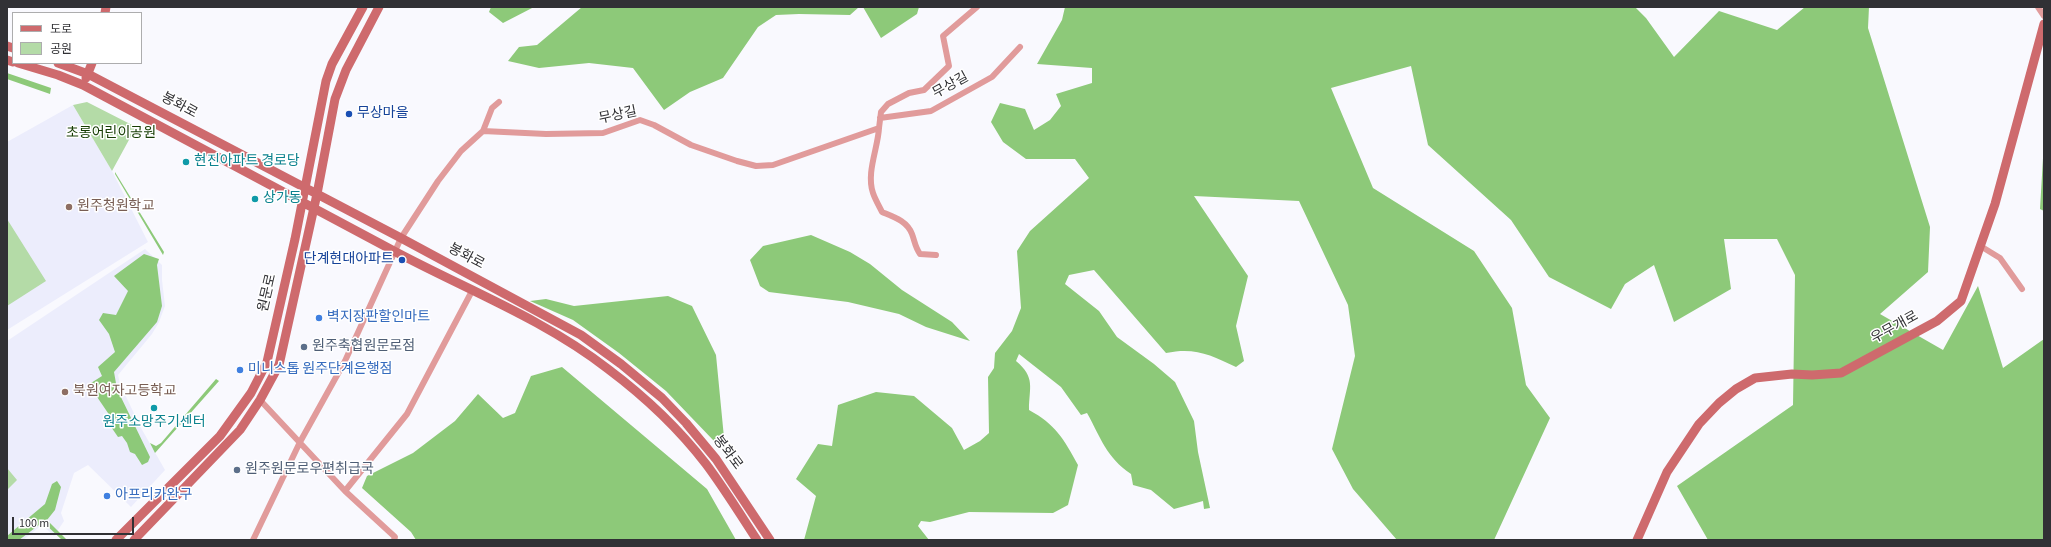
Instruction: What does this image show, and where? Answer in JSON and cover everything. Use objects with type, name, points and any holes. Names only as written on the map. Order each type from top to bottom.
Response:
[{"type":"street","name":"원문로","points":[[122,538],[220,436],[251,393],[267,362],[326,81],[332,64],[363,7]]},
{"type":"street","name":"원문로","points":[[134,540],[240,430],[260,400],[280,365],[340,84],[379,7]]},
{"type":"street","name":"무상길","points":[[936,255],[920,254],[914,246],[909,227],[900,220],[882,212],[872,191],[872,165],[878,142],[881,112],[888,104],[909,93],[924,90],[949,66],[943,36],[977,7]]},
{"type":"street","points":[[2038,7],[2044,16]]},
{"type":"street","name":"우무개로","points":[[1637,540],[1667,472],[1699,424],[1719,402],[1736,389],[1755,378],[1792,374],[1812,375],[1841,373],[1911,336],[1937,320],[1961,301],[1996,204],[2044,24]]},
{"type":"street","name":"무상길","points":[[880,118],[930,111],[992,77],[1020,47]]},
{"type":"street","name":"봉화로","points":[[21,64],[58,75],[83,85],[394,251],[535,322],[608,368],[643,398],[677,431],[705,463],[757,540]]},
{"type":"street","name":"봉화로","points":[[61,64],[88,74],[401,238],[581,335],[622,364],[662,398],[686,423],[716,459],[770,540]]},
{"type":"street","points":[[83,85],[92,64]]},
{"type":"street","points":[[253,540],[300,442],[345,361],[401,238],[447,169],[461,151],[483,131],[492,108],[499,102]]},
{"type":"street","name":"무상길","points":[[483,131],[546,134],[603,133],[640,120],[654,125],[691,145],[736,161],[756,166],[773,165],[879,128]]},
{"type":"street","points":[[1979,252],[1982,247],[2000,258],[2022,289]]},
{"type":"street","points":[[345,491],[407,414],[472,291]]},
{"type":"street","points":[[251,393],[260,400],[345,491],[395,537],[394,540]]},
{"type":"shaded area","name":"원주청원학교","points":[[73,105],[112,171],[148,242],[7,330],[7,142]]},
{"type":"shaded area","name":"북원여자고등학교","points":[[145,249],[162,265],[165,306],[159,322],[152,334],[118,375],[120,384],[141,428],[165,470],[131,507],[88,465],[74,473],[61,513],[64,521],[54,536],[42,525],[23,540],[7,540],[7,341]]},
{"type":"green space","points":[[491,7],[534,7],[503,23],[489,12]]},
{"type":"green space","points":[[582,7],[859,7],[850,15],[776,15],[758,27],[723,78],[690,92],[664,110],[633,68],[589,63],[539,68],[508,61],[519,47],[537,45]]},
{"type":"green space","points":[[863,7],[919,7],[917,14],[881,38]]},
{"type":"green space","points":[[1065,7],[1635,7],[1646,18],[1674,57],[1719,11],[1777,30],[1805,7],[1869,7],[1868,28],[1930,227],[1928,272],[1880,314],[1943,350],[1978,286],[2003,368],[2044,339],[2044,540],[1708,540],[1677,486],[1793,405],[1795,275],[1777,239],[1724,239],[1731,289],[1674,322],[1654,265],[1625,284],[1611,309],[1549,277],[1511,220],[1428,145],[1411,66],[1331,88],[1373,188],[1474,251],[1512,308],[1526,385],[1550,418],[1494,540],[1397,540],[1353,489],[1332,449],[1355,356],[1348,305],[1299,201],[1194,196],[1248,276],[1236,326],[1244,361],[1236,367],[1202,353],[1176,351],[1166,353],[1094,270],[1069,275],[1065,284],[1099,311],[1117,337],[1154,364],[1175,382],[1194,421],[1198,452],[1210,508],[1204,509],[1203,501],[1174,509],[1151,490],[1133,485],[1131,474],[1110,454],[1100,439],[1087,413],[1081,415],[1061,387],[1019,354],[1016,361],[1026,373],[1030,383],[1029,410],[1046,421],[1058,433],[1078,465],[1068,505],[1053,513],[969,512],[930,522],[921,521],[918,526],[929,540],[804,540],[816,496],[796,479],[818,444],[832,446],[838,405],[876,392],[914,396],[952,428],[964,450],[980,441],[989,433],[988,377],[994,368],[995,353],[1012,331],[1021,308],[1017,251],[1030,231],[1089,178],[1075,159],[1026,159],[1003,142],[991,122],[1000,103],[1025,109],[1034,130],[1050,120],[1061,106],[1056,94],[1092,83],[1092,68],[1037,64],[1062,20]]},
{"type":"green space","points":[[7,73],[51,88],[50,94],[7,79]]},
{"type":"green space","name":"초롱어린이공원","points":[[87,102],[136,127],[112,171],[73,105]]},
{"type":"green space","points":[[2044,141],[2044,211],[2040,209]]},
{"type":"green space","points":[[115,172],[164,252],[163,255],[115,174]]},
{"type":"green space","points":[[7,219],[46,281],[7,306]]},
{"type":"green space","points":[[811,235],[850,252],[870,264],[902,290],[952,322],[970,341],[926,327],[899,314],[848,302],[769,292],[760,286],[750,260],[763,246]]},
{"type":"green space","points":[[144,254],[159,259],[157,265],[162,306],[157,322],[114,372],[117,389],[150,457],[148,462],[142,465],[135,454],[130,452],[127,443],[122,436],[118,437],[107,421],[110,416],[91,388],[91,383],[102,376],[98,367],[115,352],[109,334],[99,320],[103,313],[116,315],[128,291],[114,276]]},
{"type":"green space","points":[[668,296],[692,306],[716,355],[725,448],[714,441],[666,391],[619,353],[573,320],[530,301],[546,299],[574,306]]},
{"type":"green space","points":[[562,367],[707,489],[736,540],[416,540],[411,532],[362,488],[367,476],[413,453],[455,421],[478,394],[503,418],[515,413],[531,376]]},
{"type":"green space","points":[[216,379],[219,381],[155,453],[150,443],[156,446],[161,443]]},
{"type":"green space","points":[[7,468],[17,480],[7,490]]},
{"type":"green space","points":[[57,481],[61,487],[55,510],[47,520],[67,540],[62,540],[43,522],[19,540],[7,540],[7,536],[45,504],[52,484]]},
{"type":"place","name":"무상마을","points":[[349,114]]},
{"type":"place","name":"현진아파트 경로당","points":[[186,162]]},
{"type":"place","name":"상가동","points":[[255,199]]},
{"type":"place","name":"원주청원학교","points":[[69,207]]},
{"type":"place","name":"단계현대아파트","points":[[402,260]]},
{"type":"place","name":"벽지장판할인마트","points":[[319,318]]},
{"type":"place","name":"원주축협원문로점","points":[[304,347]]},
{"type":"place","name":"미니스톱 원주단계은행점","points":[[240,370]]},
{"type":"place","name":"북원여자고등학교","points":[[65,392]]},
{"type":"place","name":"원주소망주기센터","points":[[154,408]]},
{"type":"place","name":"원주원문로우편취급국","points":[[237,470]]},
{"type":"place","name":"아프리카완구","points":[[107,496]]}]
